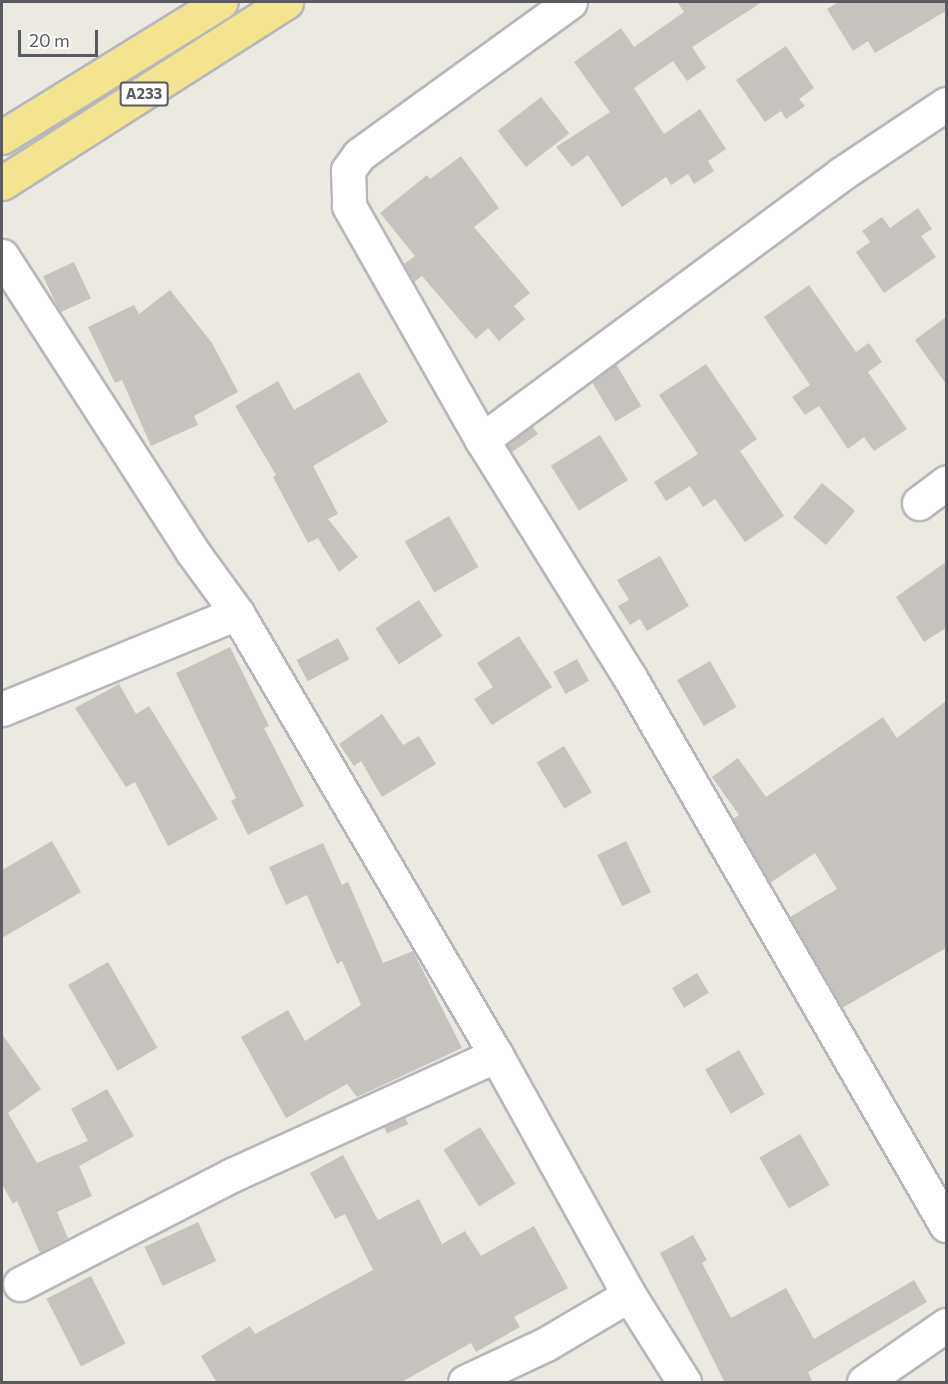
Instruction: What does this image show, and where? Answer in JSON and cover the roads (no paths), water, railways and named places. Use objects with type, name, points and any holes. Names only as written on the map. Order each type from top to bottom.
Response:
[{"type":"highway","name":"A233","points":[[2,137],[221,2]]},
{"type":"highway","name":"A233","points":[[2,183],[286,2]]},
{"type":"street","points":[[570,2],[358,155],[348,170],[349,206],[482,440],[629,676],[946,1225]]},
{"type":"street","points":[[482,440],[841,174],[946,104]]},
{"type":"street","points":[[2,256],[186,541],[237,613],[496,1055],[628,1295],[684,1383]]},
{"type":"street","points":[[919,503],[946,483]]},
{"type":"street","points":[[2,709],[237,613]]},
{"type":"street","points":[[20,1284],[232,1175],[496,1055]]},
{"type":"street","points":[[465,1383],[546,1344],[628,1295]]},
{"type":"street","points":[[864,1383],[946,1325]]}]
